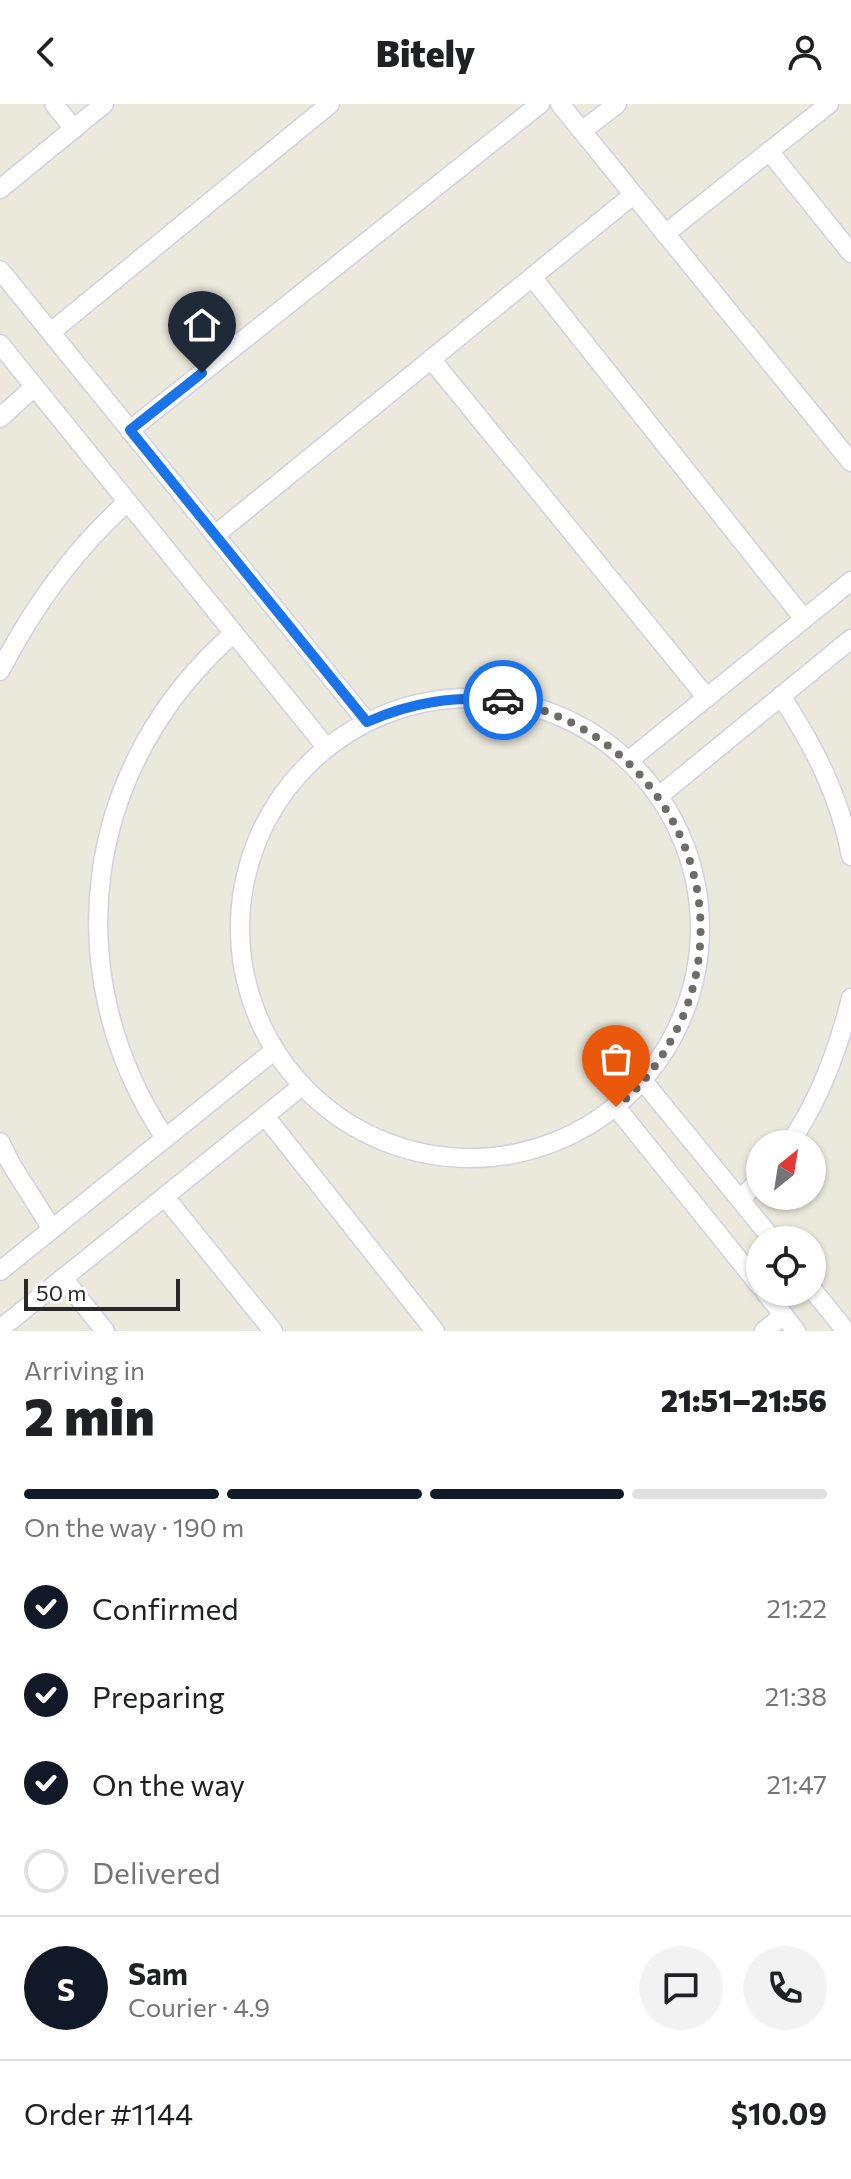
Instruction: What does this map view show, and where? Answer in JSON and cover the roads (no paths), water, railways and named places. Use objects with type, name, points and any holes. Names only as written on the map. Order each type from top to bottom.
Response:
[{"type":"street","points":[[54,104],[74,129]]},
{"type":"street","points":[[0,189],[104,104]]},
{"type":"street","points":[[51,332],[330,104]]},
{"type":"street","points":[[130,430],[540,104]]},
{"type":"street","points":[[560,104],[851,462]]},
{"type":"street","points":[[582,131],[617,104]]},
{"type":"street","points":[[665,234],[829,104]]},
{"type":"street","points":[[769,151],[851,253]]},
{"type":"street","points":[[215,535],[633,195]]},
{"type":"street","points":[[0,270],[367,722]]},
{"type":"street","points":[[532,277],[804,619]]},
{"type":"street","points":[[0,344],[326,747]]},
{"type":"street","points":[[431,359],[707,698]]},
{"type":"street","points":[[0,418],[34,387]]},
{"type":"street","points":[[0,671],[44,595],[74,556],[127,502]]},
{"type":"street","points":[[628,761],[851,581]]},
{"type":"street","points":[[165,1138],[132,1082],[106,1002],[99,960],[97,917],[100,875],[120,792],[137,754],[184,682],[234,633]]},
{"type":"street","points":[[659,796],[851,639]]},
{"type":"street","points":[[781,696],[821,762],[836,799],[851,856]]},
{"type":"street","points":[[468,697],[506,700],[565,718],[592,733],[628,761],[659,796],[675,822],[687,851],[700,911],[700,941],[693,987],[677,1030],[643,1081],[616,1107],[570,1136],[512,1155],[474,1158],[449,1157],[399,1147],[363,1132],[331,1112],[302,1086],[259,1023],[246,987],[240,949],[239,911],[245,873],[257,837],[275,803],[298,773],[326,747],[367,722],[393,710],[430,701],[468,697]]},
{"type":"street","points":[[798,1130],[829,1071],[851,998]]},
{"type":"street","points":[[0,1271],[275,1050]]},
{"type":"street","points":[[643,1081],[761,1226]]},
{"type":"street","points":[[0,1329],[302,1086]]},
{"type":"street","points":[[616,1107],[746,1269]]},
{"type":"street","points":[[265,1116],[435,1331]]},
{"type":"street","points":[[0,1142],[52,1229]]},
{"type":"street","points":[[740,1200],[746,1194]]},
{"type":"street","points":[[165,1197],[273,1331]]},
{"type":"street","points":[[63,1278],[105,1331]]},
{"type":"street","points":[[826,1304],[846,1325]]},
{"type":"street","points":[[777,1306],[796,1331]]},
{"type":"street","points":[[764,1331],[784,1315]]}]
